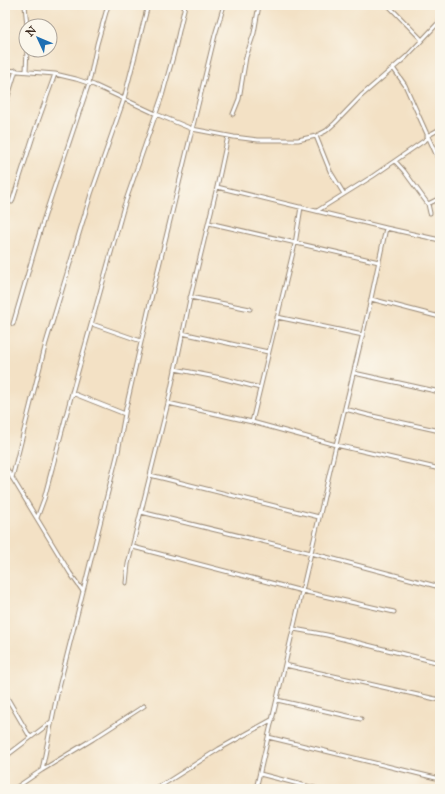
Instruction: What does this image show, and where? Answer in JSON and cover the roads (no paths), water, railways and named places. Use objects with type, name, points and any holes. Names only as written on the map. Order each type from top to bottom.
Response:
[{"type":"street","points":[[25,5],[26,18]]},
{"type":"street","points":[[13,324],[44,218],[89,83],[97,44],[108,5]]},
{"type":"street","points":[[12,478],[46,343],[91,194],[124,99],[148,5]]},
{"type":"street","points":[[37,518],[44,499],[124,206],[156,114],[174,53],[185,5]]},
{"type":"street","points":[[42,770],[51,722],[82,590],[118,452],[141,341],[192,129],[224,5]]},
{"type":"street","points":[[232,114],[240,99],[246,57],[254,33],[259,5]]},
{"type":"street","points":[[388,5],[422,40]]},
{"type":"street","points":[[5,70],[55,74],[89,83],[192,129],[258,140],[298,140],[316,136],[326,131],[378,79],[393,68],[440,21]]},
{"type":"street","points":[[26,71],[27,58]]},
{"type":"street","points":[[393,68],[405,85],[440,163]]},
{"type":"street","points":[[5,106],[16,70]]},
{"type":"street","points":[[12,202],[55,74]]},
{"type":"street","points":[[317,211],[440,129]]},
{"type":"street","points":[[126,583],[141,512],[168,403],[190,297],[209,223],[228,136]]},
{"type":"street","points":[[316,136],[330,171],[344,194]]},
{"type":"street","points":[[394,161],[404,171],[428,204],[430,213]]},
{"type":"street","points":[[217,187],[440,240]]},
{"type":"street","points":[[428,204],[440,198]]},
{"type":"street","points":[[252,422],[295,244],[301,207]]},
{"type":"street","points":[[209,223],[295,244],[379,262]]},
{"type":"street","points":[[256,789],[363,335],[386,228]]},
{"type":"street","points":[[72,393],[110,258]]},
{"type":"street","points":[[190,297],[250,309]]},
{"type":"street","points":[[371,299],[440,317]]},
{"type":"street","points":[[277,317],[363,335]]},
{"type":"street","points":[[92,324],[141,341]]},
{"type":"street","points":[[182,334],[268,352]]},
{"type":"street","points":[[175,369],[221,378],[260,388]]},
{"type":"street","points":[[354,373],[440,392]]},
{"type":"street","points":[[72,393],[125,414]]},
{"type":"street","points":[[168,403],[252,422],[336,446],[440,470]]},
{"type":"street","points":[[345,408],[368,415],[440,431]]},
{"type":"street","points":[[5,466],[74,580],[82,590]]},
{"type":"street","points":[[150,475],[319,517]]},
{"type":"street","points":[[141,512],[311,553],[440,587]]},
{"type":"street","points":[[133,548],[394,612]]},
{"type":"street","points":[[294,629],[327,635],[440,663]]},
{"type":"street","points":[[285,665],[440,700]]},
{"type":"street","points":[[5,694],[30,737]]},
{"type":"street","points":[[277,700],[361,720]]},
{"type":"street","points":[[14,789],[144,706]]},
{"type":"street","points":[[156,789],[219,749],[272,719]]},
{"type":"street","points":[[5,757],[51,722]]},
{"type":"street","points":[[268,738],[440,779]]},
{"type":"street","points":[[260,774],[318,789]]}]
